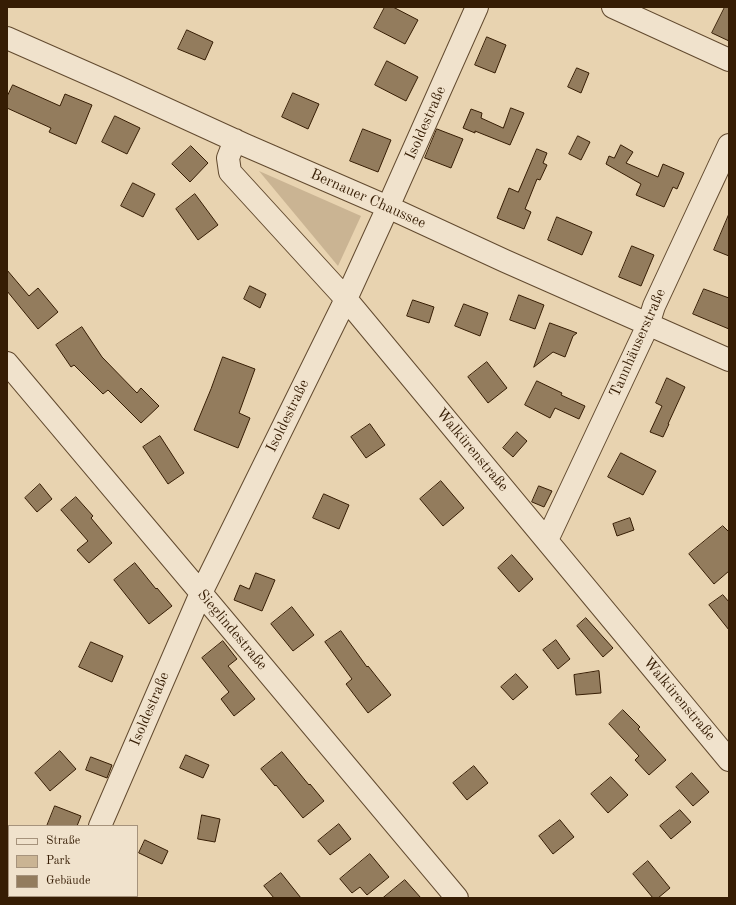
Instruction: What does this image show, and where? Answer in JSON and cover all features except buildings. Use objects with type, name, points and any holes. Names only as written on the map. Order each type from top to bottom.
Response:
[{"type":"street","name":"Isoldestraße","points":[[100,825],[201,593],[346,299],[477,7]]},
{"type":"street","points":[[613,7],[729,60]]},
{"type":"street","name":"Bernauer Chaussee","points":[[7,38],[729,360]]},
{"type":"street","name":"Walkürenstraße","points":[[235,140],[228,158],[230,172],[346,299],[729,760]]},
{"type":"street","name":"Tannhäuserstraße","points":[[547,540],[648,324],[654,306],[729,145]]},
{"type":"street","name":"Sieglindestraße","points":[[7,363],[457,898]]},
{"type":"green space","points":[[259,171],[361,216],[338,266]]}]
